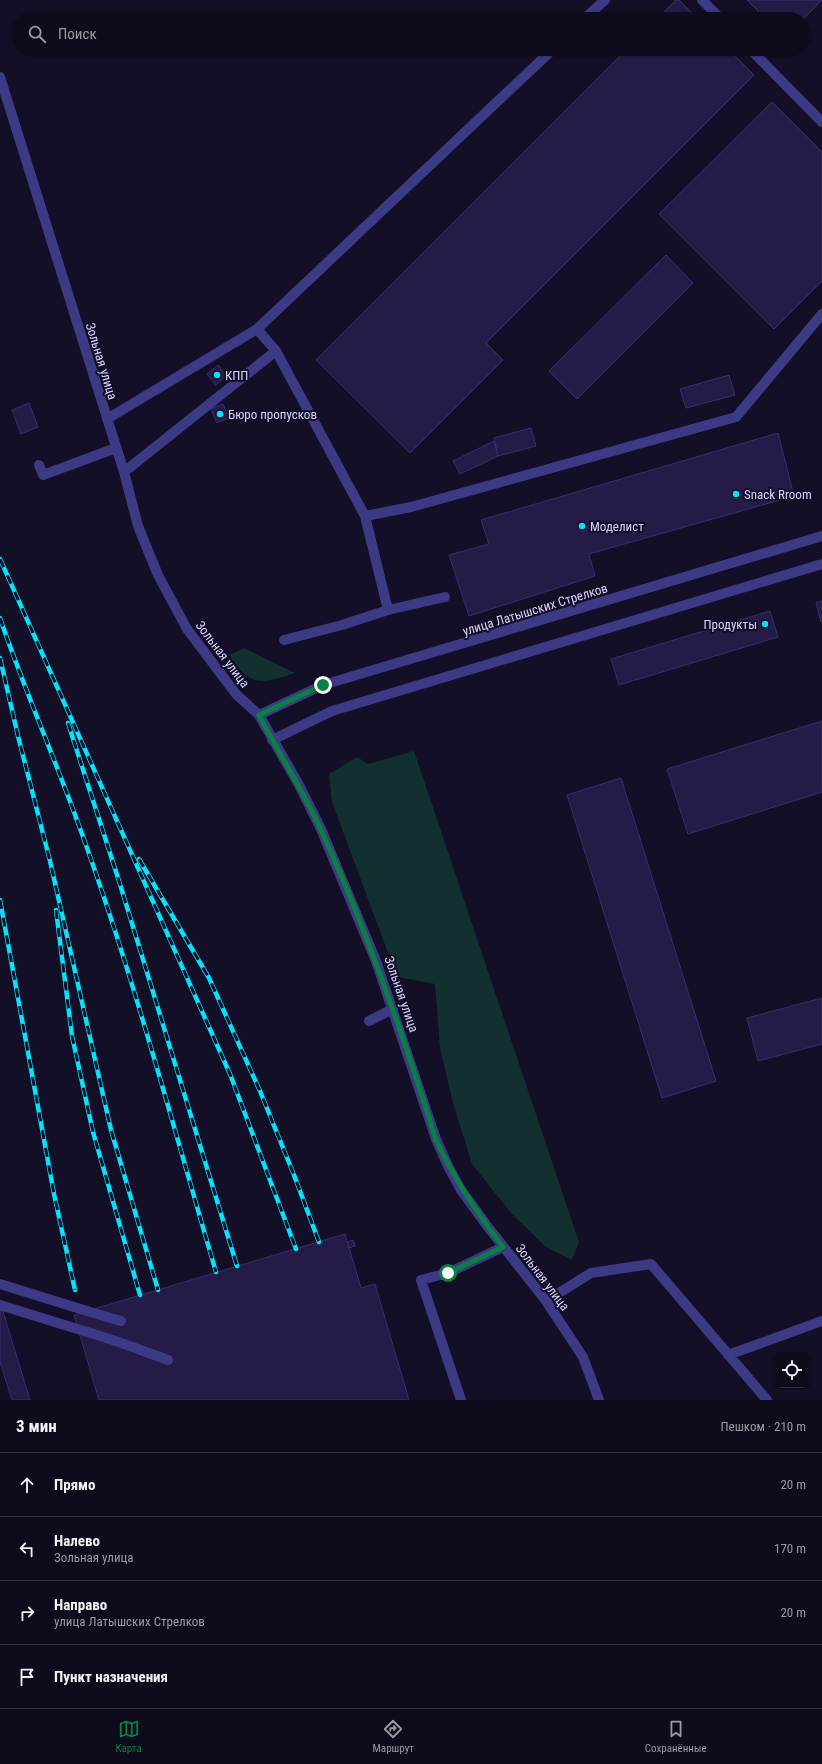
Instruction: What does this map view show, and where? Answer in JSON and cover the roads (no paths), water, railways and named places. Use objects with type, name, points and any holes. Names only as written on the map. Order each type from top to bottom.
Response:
[{"type":"street","points":[[591,12],[604,0]]},
{"type":"street","points":[[702,0],[714,12]]},
{"type":"street","points":[[107,419],[257,329],[546,56]]},
{"type":"street","points":[[757,56],[822,122]]},
{"type":"street","name":"Зольная улица","points":[[0,77],[124,472],[138,526],[158,574],[187,629],[236,694],[259,715],[299,785],[321,829],[376,960],[436,1140],[448,1166],[461,1190],[503,1247],[546,1301],[583,1358],[598,1400]]},
{"type":"street","points":[[365,516],[411,507],[736,417],[822,314]]},
{"type":"street","points":[[257,329],[276,351],[365,516],[377,571],[388,610]]},
{"type":"street","points":[[124,472],[276,351]]},
{"type":"street","points":[[39,465],[42,475],[116,448]]},
{"type":"street","name":"улица Латышских Стрелков","points":[[259,715],[323,685],[822,536]]},
{"type":"street","points":[[272,740],[332,711],[822,564]]},
{"type":"street","points":[[284,640],[342,625],[388,610],[445,597]]},
{"type":"street","points":[[369,1021],[393,1009]]},
{"type":"street","points":[[461,1400],[421,1280],[448,1273],[503,1247]]},
{"type":"street","points":[[546,1301],[591,1273],[651,1264],[767,1400]]},
{"type":"street","points":[[0,1284],[121,1321]]},
{"type":"street","points":[[0,1305],[78,1329],[168,1360]]},
{"type":"street","points":[[728,1355],[822,1321]]},
{"type":"railway","points":[[0,559],[230,1074],[296,1249]]},
{"type":"railway","points":[[0,618],[17,667],[74,812],[113,926],[149,1041],[216,1272]]},
{"type":"railway","points":[[0,658],[50,861],[111,1130],[158,1290]]},
{"type":"railway","points":[[68,723],[119,881],[237,1266]]},
{"type":"railway","points":[[139,859],[209,978],[260,1091],[319,1242]]},
{"type":"railway","points":[[0,900],[54,1194],[75,1290]]},
{"type":"railway","points":[[56,910],[72,1036],[93,1132],[140,1295]]},
{"type":"place","name":"КПП","points":[[217,375]]},
{"type":"place","name":"Бюро пропусков","points":[[220,414]]},
{"type":"place","name":"Snack Rroom","points":[[736,494]]},
{"type":"place","name":"Моделист","points":[[582,526]]},
{"type":"place","name":"Продукты","points":[[765,624]]}]
